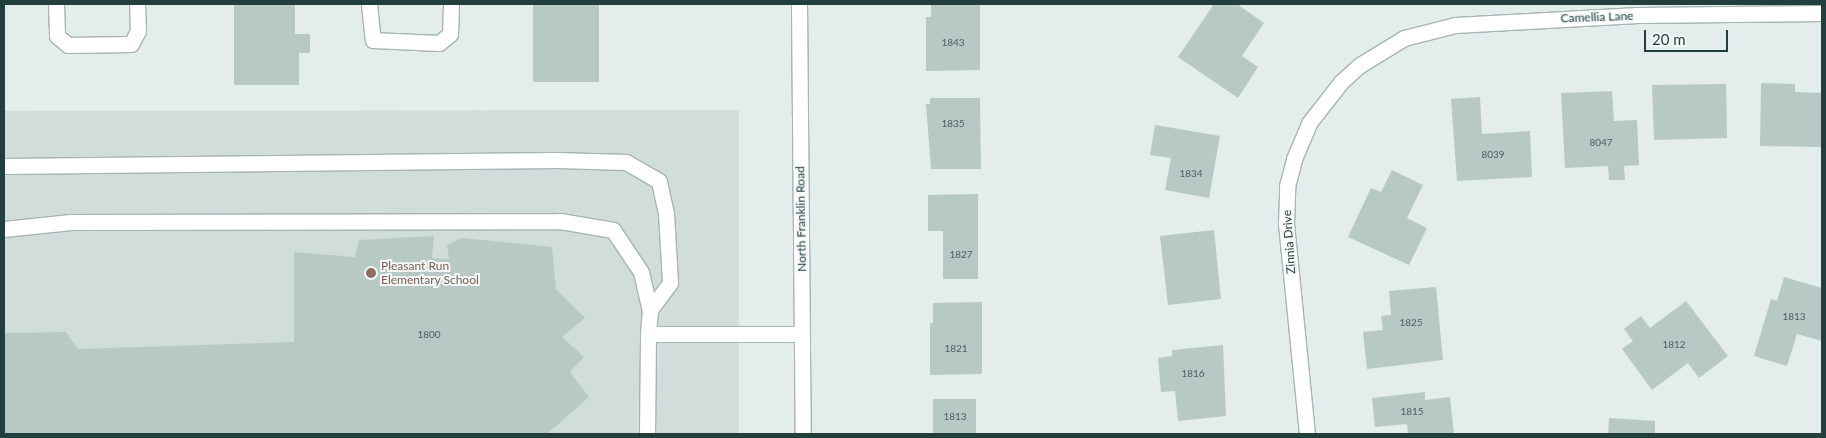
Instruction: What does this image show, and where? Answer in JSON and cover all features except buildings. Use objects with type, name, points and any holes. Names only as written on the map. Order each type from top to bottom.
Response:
[{"type":"street","points":[[56,4],[57,36],[68,45],[131,44],[138,31],[137,4]]},
{"type":"street","points":[[369,4],[373,40],[439,43],[450,34],[451,4]]},
{"type":"street","name":"North Franklin Road","points":[[799,4],[802,434]]},
{"type":"street","name":"Camellia Lane","points":[[1404,38],[1455,25],[1506,21],[1638,15],[1822,13]]},
{"type":"street","name":"Zinnia Drive","points":[[1307,434],[1286,224],[1288,186],[1294,159],[1309,123],[1341,82],[1370,57],[1404,38]]},
{"type":"street","points":[[4,166],[557,160],[626,162],[659,181],[666,213],[670,283],[650,310]]},
{"type":"street","points":[[4,229],[72,222],[560,221],[613,230],[641,272],[650,310],[647,434]]},
{"type":"street","points":[[648,334],[802,334]]},
{"type":"shaded area","name":"Pleasant Run Elementary School","points":[[739,110],[739,434],[4,434],[4,111]]},
{"type":"place","name":"Pleasant Run Elementary School","points":[[371,273]]}]
